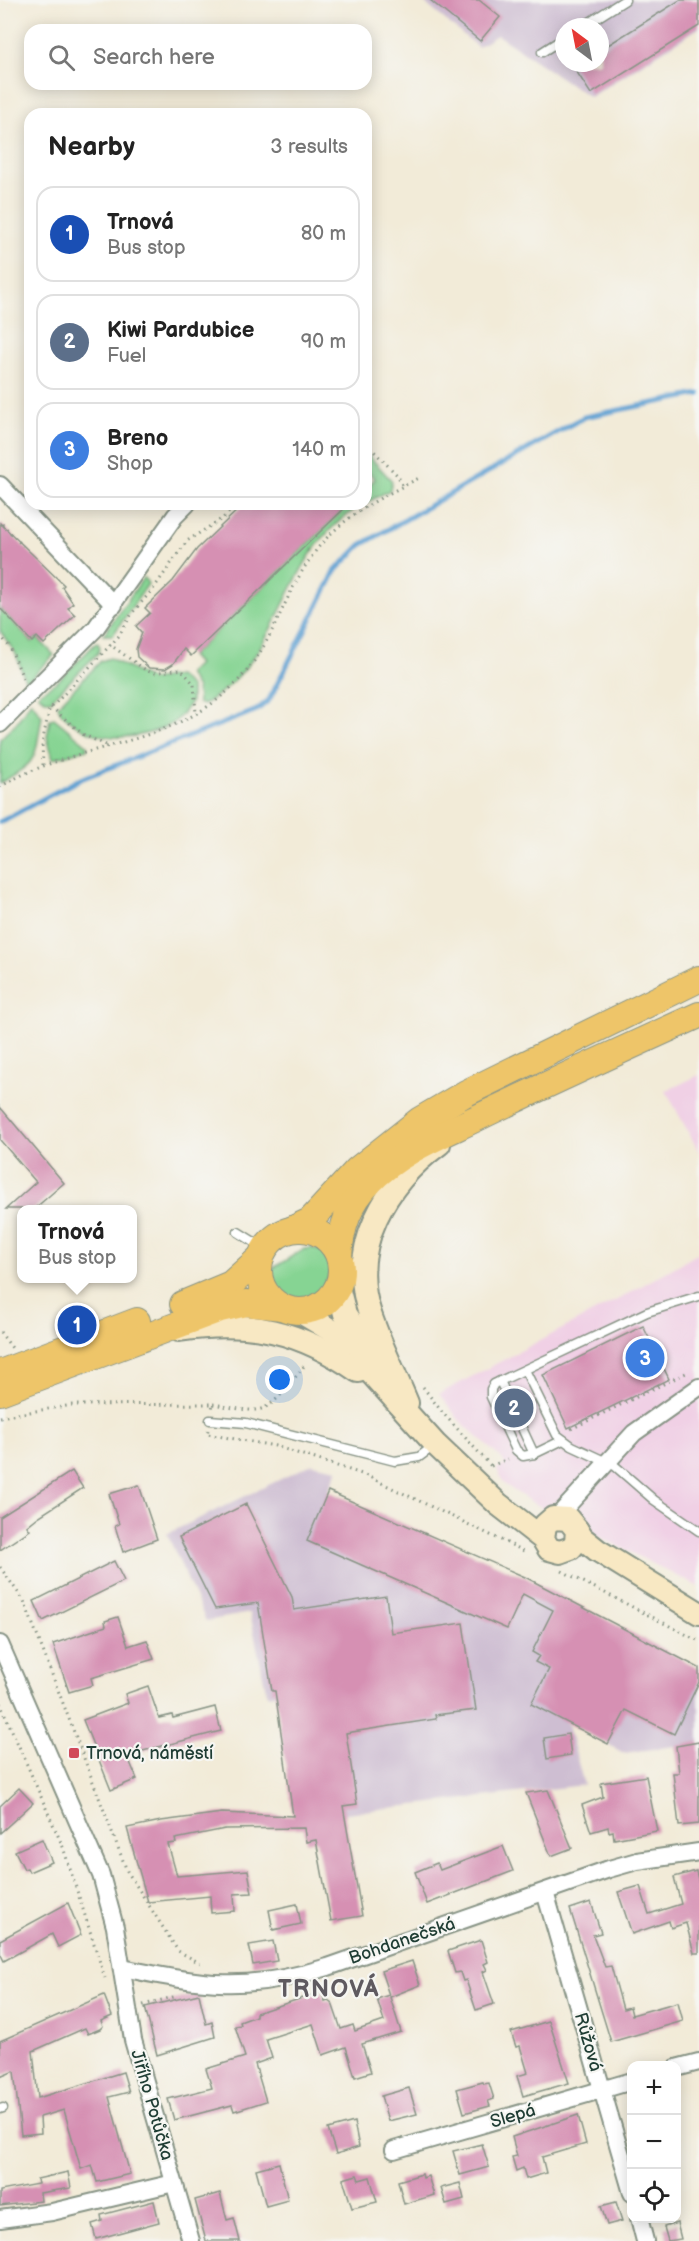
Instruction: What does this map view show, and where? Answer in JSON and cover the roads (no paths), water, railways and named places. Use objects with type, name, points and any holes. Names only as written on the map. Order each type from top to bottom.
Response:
[{"type":"main road","points":[[7,1362],[212,1293],[243,1275],[276,1236],[316,1215],[338,1189],[378,1152],[428,1115],[699,979]]},
{"type":"main road","points":[[339,1256],[348,1213],[370,1181],[407,1154],[699,1015]]},
{"type":"main road","points":[[0,1392],[232,1305],[258,1303],[309,1310],[327,1302],[338,1287],[342,1266],[335,1247],[321,1234],[312,1230],[293,1229]]},
{"type":"main road","points":[[262,1252],[258,1266],[262,1286],[274,1302],[291,1309]]},
{"type":"street","points":[[0,485],[114,605]]},
{"type":"street","points":[[0,724],[94,629],[114,605],[181,510]]},
{"type":"street","points":[[415,1421],[370,1314],[364,1283],[365,1250],[375,1218],[402,1177],[428,1151],[464,1125]]},
{"type":"street","points":[[338,1287],[342,1306],[349,1322],[415,1421]]},
{"type":"street","points":[[291,1309],[334,1332],[436,1445],[480,1486],[556,1531],[582,1538],[597,1550],[699,1614]]},
{"type":"street","points":[[137,1340],[201,1328],[240,1326],[278,1330],[321,1347],[343,1360],[386,1394],[415,1421]]},
{"type":"street","points":[[699,1387],[634,1433],[606,1461],[583,1498],[556,1531],[552,1551],[566,1562],[699,1614]]},
{"type":"street","points":[[0,1644],[101,1875],[115,1928],[122,1968]]},
{"type":"street","name":"Bohdanečská","points":[[122,1968],[215,1984],[247,1985],[280,1980],[328,1967],[637,1861],[699,1852]]},
{"type":"street","name":"Růžová","points":[[545,1892],[627,2176]]},
{"type":"street","name":"Jiřího Potůčka","points":[[122,1968],[133,2040],[191,2241]]},
{"type":"street","points":[[681,2067],[699,2062]]},
{"type":"street","name":"Slepá","points":[[394,2150],[627,2082]]},
{"type":"street","points":[[0,2219],[67,2209],[174,2183]]},
{"type":"street","points":[[640,2223],[645,2241]]},
{"type":"lane","points":[[596,18],[625,0]]},
{"type":"lane","points":[[542,52],[555,44]]},
{"type":"lane","points":[[238,1232],[262,1252]]},
{"type":"lane","points":[[560,1438],[534,1454],[519,1454],[491,1397],[491,1389],[500,1381],[647,1312],[699,1296]]},
{"type":"lane","points":[[525,1370],[560,1438],[606,1461],[699,1531]]},
{"type":"lane","points":[[500,1381],[534,1454]]},
{"type":"lane","points":[[210,1420],[246,1423],[395,1461],[419,1457],[436,1445]]},
{"type":"waterway","points":[[0,822],[78,780],[257,710],[269,700],[336,570],[361,545],[584,417],[699,394]]},
{"type":"place","name":"Trnová","points":[[77,1325]]},
{"type":"place","name":"Breno","points":[[645,1358]]},
{"type":"place","name":"Kiwi Pardubice","points":[[514,1408]]},
{"type":"place","name":"Trnová, náměstí","points":[[74,1753]]},
{"type":"district","name":"TRNOVÁ","points":[[329,1989]]}]
